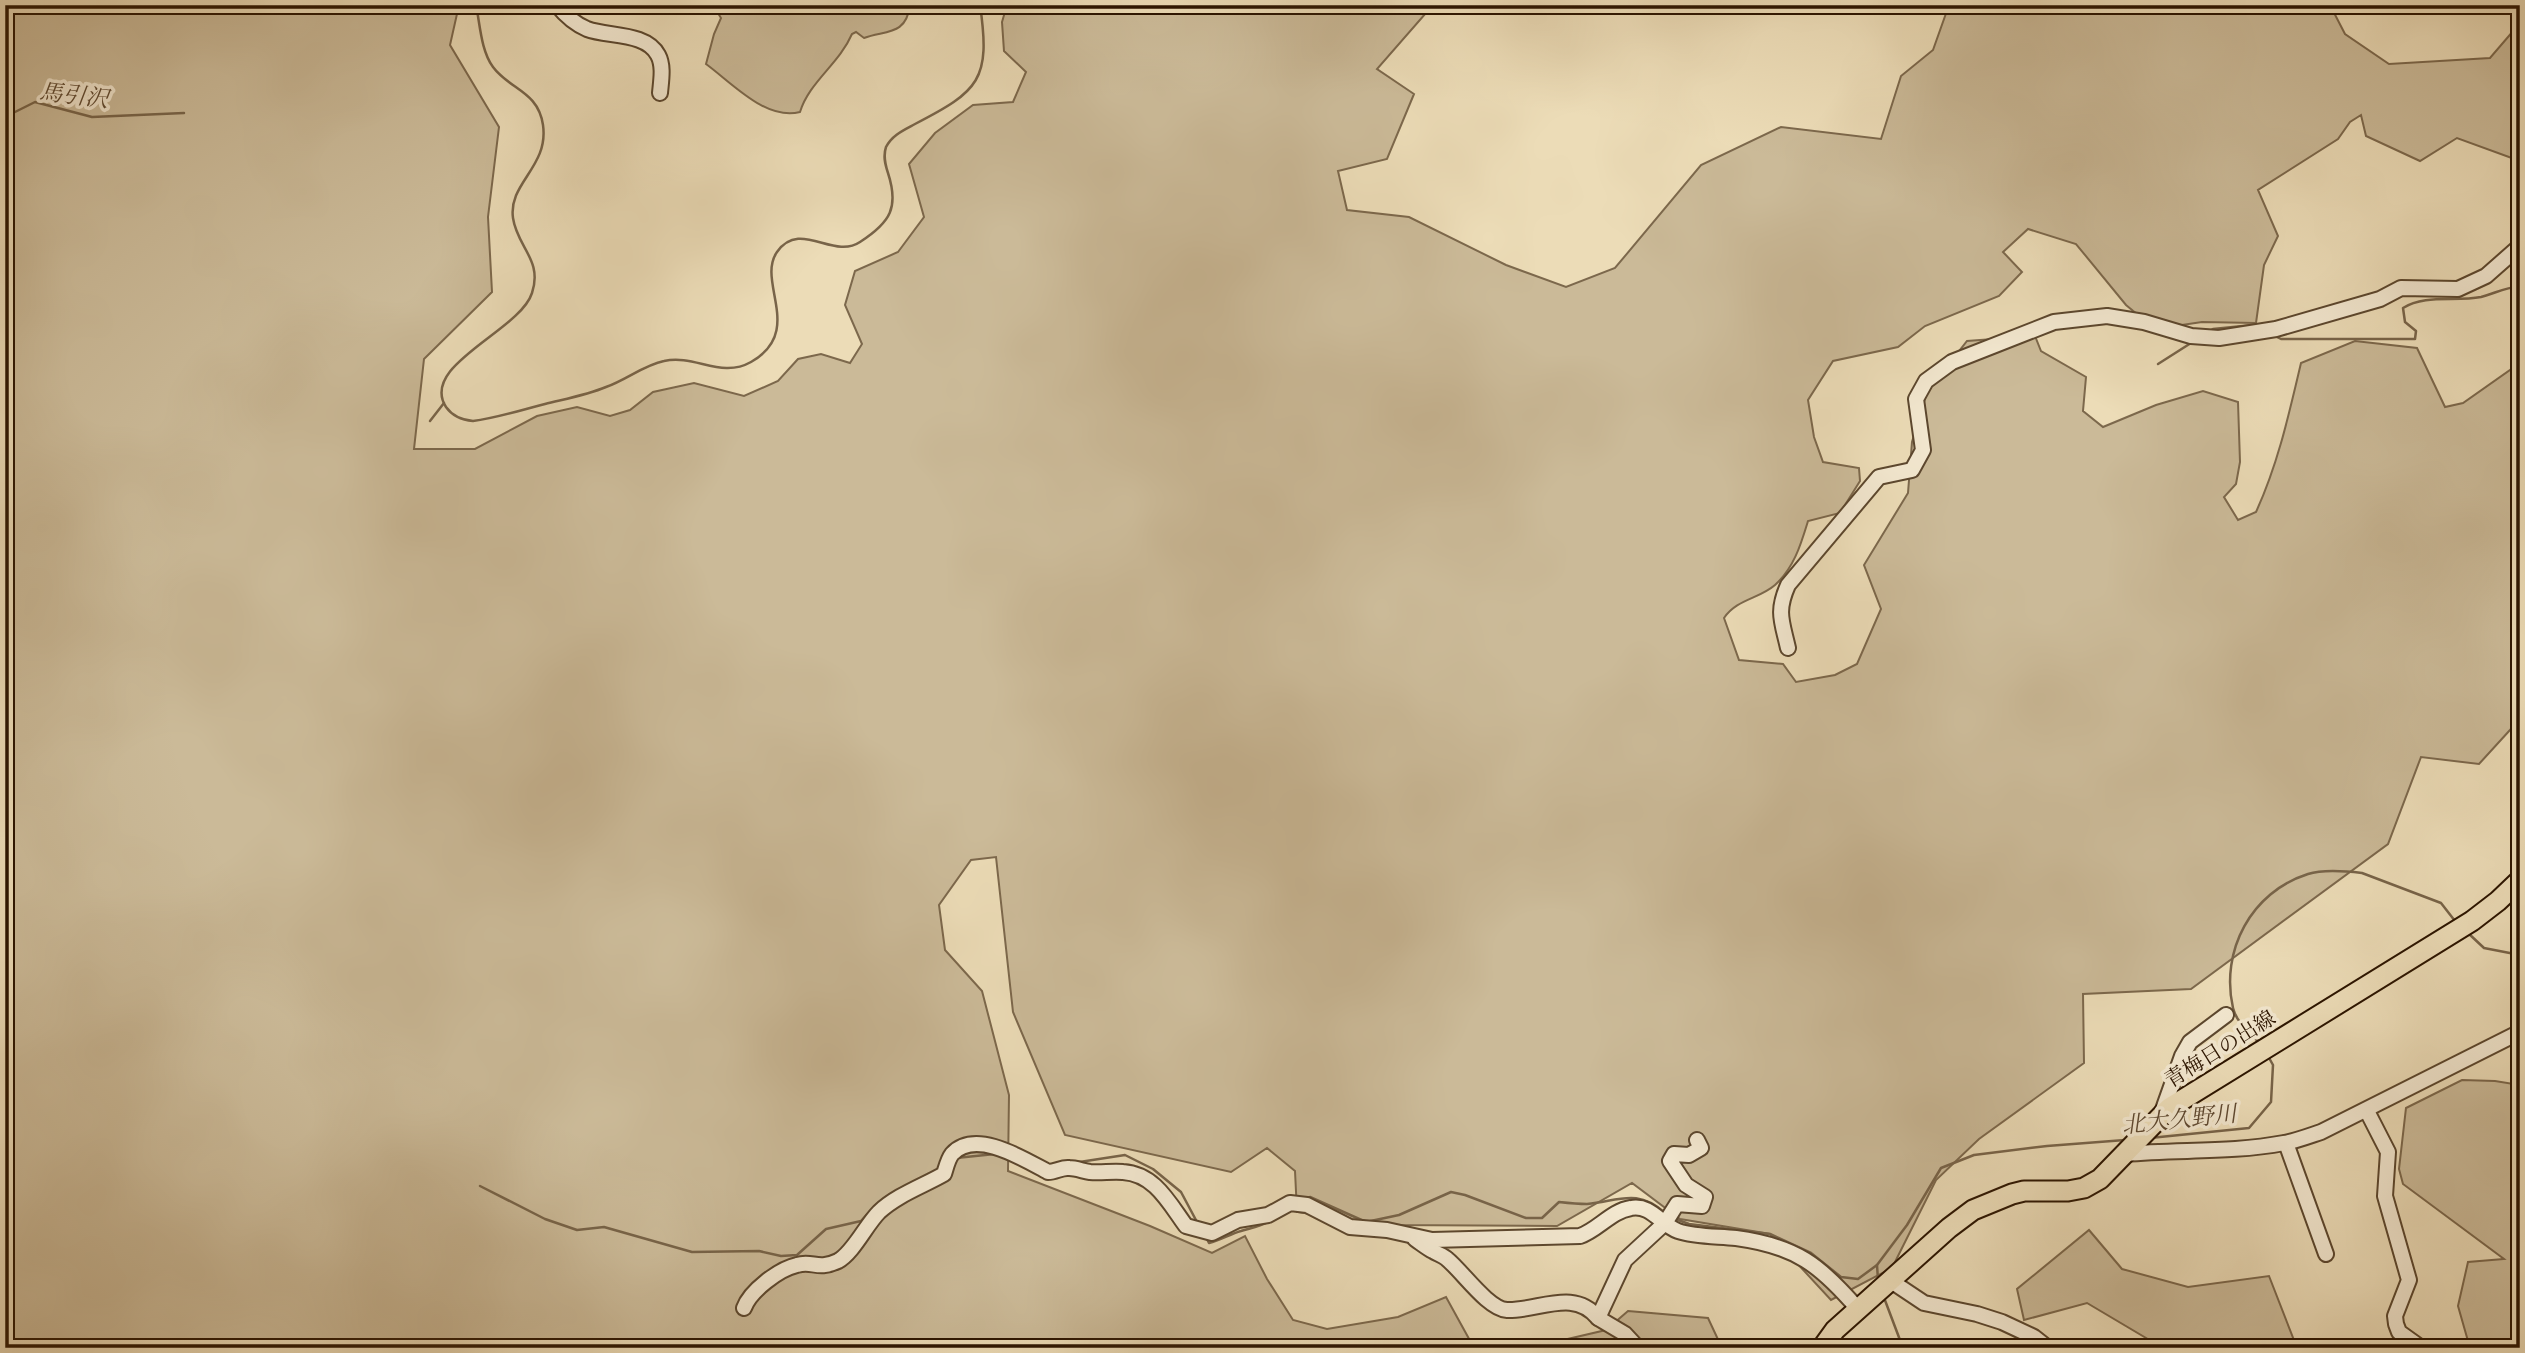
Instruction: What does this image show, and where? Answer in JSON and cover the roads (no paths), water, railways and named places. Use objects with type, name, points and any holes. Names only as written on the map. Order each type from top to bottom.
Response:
[{"type":"main road","name":"青梅日の出線","points":[[1822,1348],[1835,1329],[1973,1210],[1997,1198],[2024,1191],[2068,1191],[2084,1188],[2100,1180],[2160,1116],[2196,1090],[2463,926],[2498,901],[2520,880]]},
{"type":"street","points":[[557,5],[566,16],[587,29],[649,45],[661,64],[660,93]]},
{"type":"street","points":[[1788,648],[1780,603],[1788,585],[1879,477],[1912,470],[1923,450],[1916,399],[1921,387],[1931,376],[1952,362],[2054,321],[2107,316],[2144,322],[2207,339],[2259,332],[2380,299],[2401,288],[2458,289],[2486,276],[2520,246]]},
{"type":"street","points":[[2160,1116],[2182,1056],[2190,1042],[2226,1015]]},
{"type":"street","points":[[2134,1144],[2170,1150],[2227,1150],[2286,1143],[2321,1132],[2367,1111],[2520,1032]]},
{"type":"street","points":[[2367,1111],[2388,1152],[2385,1196],[2409,1280],[2395,1316],[2396,1324],[2399,1332],[2420,1348]]},
{"type":"street","points":[[1598,1318],[1625,1260],[1665,1223],[1677,1205],[1702,1206],[1704,1197],[1686,1185],[1670,1161],[1674,1154],[1689,1155],[1701,1148],[1697,1140]]},
{"type":"street","points":[[2286,1143],[2326,1254]]},
{"type":"street","points":[[744,1308],[748,1298],[770,1279],[798,1264],[825,1267],[845,1257],[864,1228],[880,1211],[895,1199],[944,1174],[950,1155],[975,1144],[996,1146],[1048,1172],[1056,1172],[1065,1167],[1090,1172],[1140,1175],[1157,1187],[1177,1210],[1186,1226],[1205,1232],[1219,1231],[1238,1220],[1268,1215],[1290,1203],[1307,1205],[1350,1227],[1387,1230],[1432,1240],[1580,1236],[1589,1233],[1614,1215],[1634,1207],[1646,1209],[1680,1232],[1749,1240],[1792,1253],[1820,1268],[1858,1309]]},
{"type":"street","points":[[1411,1236],[1433,1252],[1445,1256],[1493,1305],[1506,1310],[1559,1302],[1583,1305],[1598,1318],[1625,1334],[1638,1348]]},
{"type":"street","points":[[1883,1288],[1924,1303],[2002,1322],[2034,1337],[2048,1348]]},
{"type":"waterway","points":[[476,5],[483,45],[489,61],[500,75],[535,105],[543,125],[543,140],[535,164],[516,195],[513,206],[515,228],[534,271],[532,293],[524,307],[510,321],[458,362],[446,377],[441,392],[446,407],[452,413],[461,419],[473,421],[591,392],[664,361],[740,367],[767,350],[775,336],[777,321],[772,277],[772,264],[777,252],[786,243],[796,239],[839,247],[850,246],[879,228],[890,213],[893,195],[885,160],[886,147],[899,133],[954,102],[967,92],[976,80],[983,51],[980,5]]},
{"type":"waterway","name":"馬引沢","points":[[5,117],[35,102],[92,117],[184,113]]},
{"type":"waterway","points":[[2275,336],[2281,339],[2415,339],[2416,331],[2405,322],[2403,308],[2421,301],[2481,297],[2520,287]]},
{"type":"waterway","points":[[2208,332],[2213,329],[2263,324]]},
{"type":"waterway","points":[[2158,364],[2191,343]]},
{"type":"waterway","points":[[430,421],[444,403]]},
{"type":"waterway","name":"北大久野川","points":[[2258,1042],[2235,1014],[2230,987],[2231,966],[2244,926],[2270,895],[2288,883],[2321,871],[2362,873],[2441,903],[2455,921]]},
{"type":"waterway","name":"北大久野川","points":[[2468,933],[2484,948],[2520,955]]},
{"type":"waterway","name":"北大久野川","points":[[2150,1138],[2249,1128],[2271,1102],[2273,1065],[2268,1056]]},
{"type":"waterway","name":"北大久野川","points":[[1878,1280],[1877,1265],[1907,1225],[1941,1168],[1974,1155],[2125,1140]]},
{"type":"waterway","points":[[956,1158],[995,1154]]},
{"type":"waterway","points":[[1073,1163],[1125,1155],[1153,1169],[1181,1192],[1197,1222]]},
{"type":"waterway","points":[[480,1186],[545,1219],[577,1230],[604,1227],[692,1252],[759,1251],[781,1256],[797,1255],[826,1229],[861,1221],[870,1211]]},
{"type":"waterway","points":[[1307,1199],[1310,1197],[1366,1222],[1399,1215],[1451,1192],[1526,1218],[1542,1218],[1559,1202],[1587,1204],[1628,1198],[1646,1201],[1665,1213]]},
{"type":"waterway","points":[[875,1206],[886,1197]]},
{"type":"waterway","points":[[1673,1218],[1689,1224],[1770,1234],[1811,1253],[1841,1277],[1858,1279],[1877,1265]]},
{"type":"waterway","points":[[1206,1237],[1209,1243],[1268,1222]]},
{"type":"waterway","name":"北大久野川","points":[[1883,1295],[1903,1348]]}]
